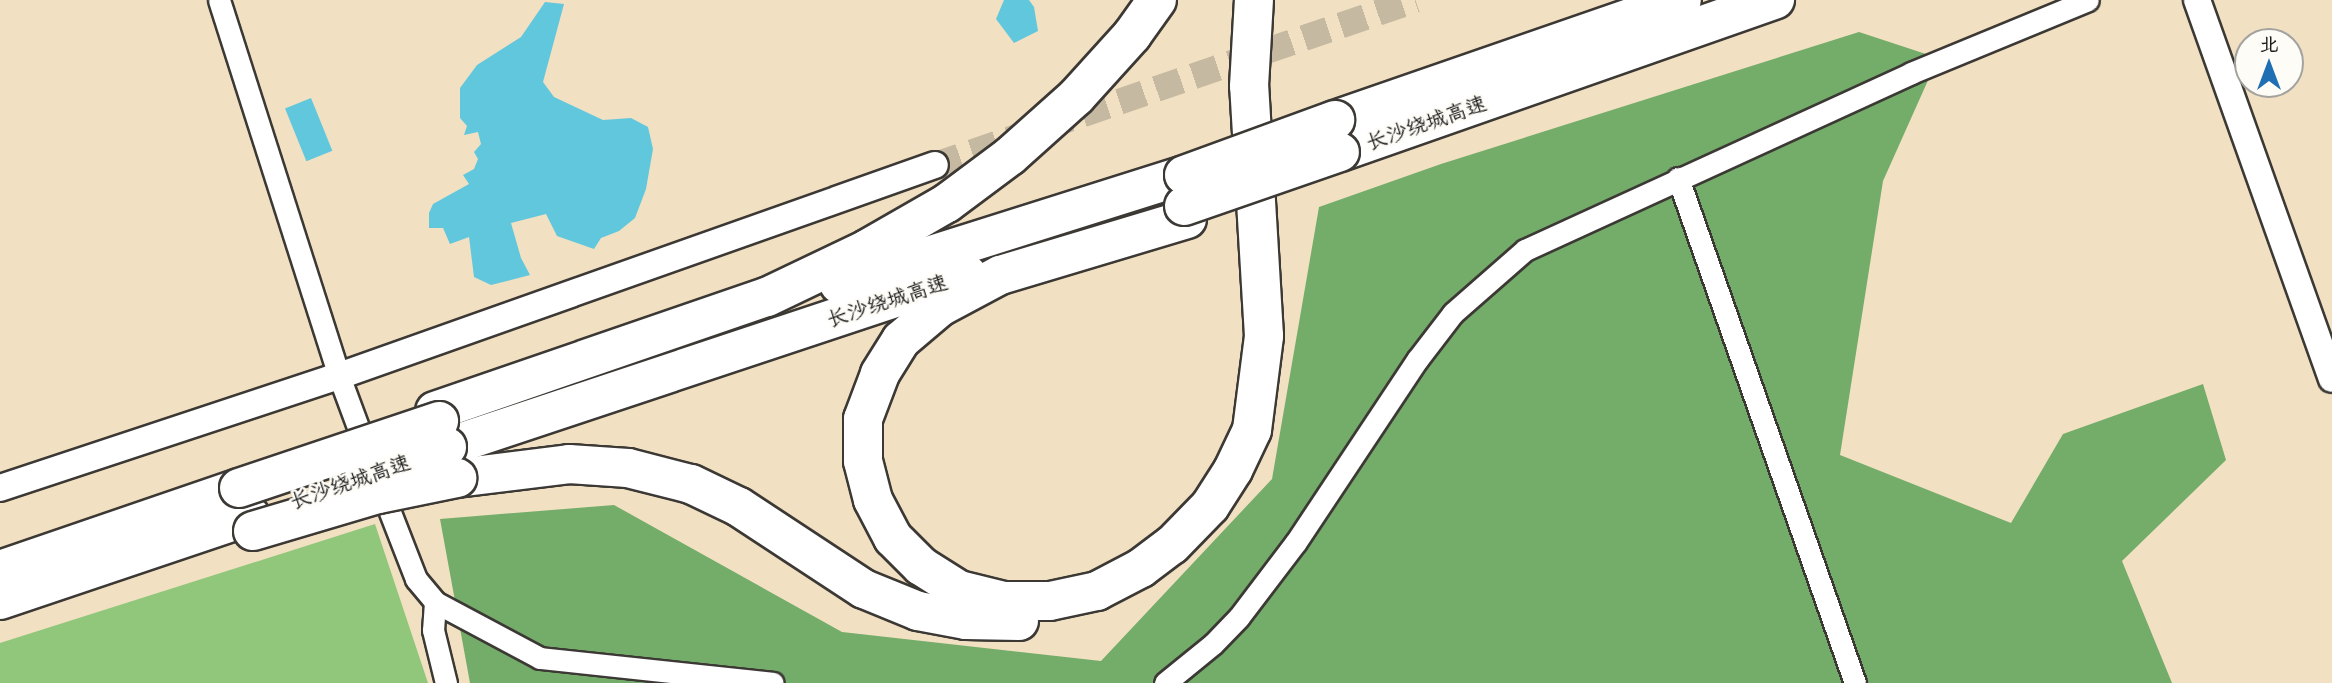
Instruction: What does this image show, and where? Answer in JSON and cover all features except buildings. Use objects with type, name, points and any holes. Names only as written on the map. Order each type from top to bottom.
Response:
[{"type":"highway","points":[[0,601],[249,504],[445,439],[766,297],[867,249],[947,203],[1010,156],[1076,97],[1132,35],[1157,0]]},
{"type":"highway","points":[[1254,0],[1249,86],[1264,336],[1252,430],[1233,470],[1210,506],[1172,545],[1140,568],[1097,591],[1050,601],[1004,601],[959,590],[922,566],[893,538],[873,500],[863,461],[863,419],[880,374],[901,340],[940,307],[1000,275],[1185,200],[1339,146],[1542,82],[1775,0]]},
{"type":"highway","points":[[445,439],[569,464],[628,468],[691,484],[739,507],[864,589],[918,611],[967,620],[1014,622],[1072,614],[1123,595],[1171,566],[1217,523],[1248,475],[1264,435],[1275,387],[1279,332],[1265,111],[1269,0]]},
{"type":"highway","name":"长沙绕城高速","points":[[1339,146],[1682,0]]},
{"type":"highway","name":"长沙绕城高速","points":[[445,439],[832,317],[1185,200]]},
{"type":"highway","points":[[0,570],[249,504],[378,494],[445,439]]},
{"type":"street","points":[[219,0],[339,376],[416,579],[435,602],[540,658],[773,683]]},
{"type":"street","points":[[1166,683],[1213,644],[1239,617],[1296,542],[1417,360],[1453,313],[1525,250],[1911,73],[2088,0]]},
{"type":"street","points":[[2197,0],[2332,379]]},
{"type":"street","points":[[0,488],[339,376],[935,164]]},
{"type":"street","points":[[1678,178],[1855,683]]},
{"type":"street","points":[[435,602],[433,630],[446,683]]},
{"type":"green space","points":[[1859,32],[1938,58],[1883,181],[1840,455],[2011,523],[2063,434],[2203,384],[2226,460],[2122,561],[2172,683],[470,683],[440,519],[614,505],[842,632],[1101,661],[1272,479],[1319,207],[1441,164]]},
{"type":"green space","points":[[375,524],[428,683],[0,683],[0,643]]},
{"type":"water","points":[[1004,0],[1029,0],[1034,7],[1038,31],[1014,43],[996,19]]},
{"type":"water","points":[[545,2],[564,4],[543,82],[554,97],[603,120],[631,118],[648,127],[653,149],[646,189],[635,218],[619,231],[601,238],[594,249],[557,236],[546,214],[511,223],[521,258],[530,275],[491,285],[474,277],[469,237],[450,244],[443,228],[429,228],[429,213],[433,204],[469,184],[463,175],[474,169],[478,159],[474,152],[481,144],[478,132],[464,135],[467,126],[460,118],[460,88],[477,65],[521,37]]},
{"type":"water","points":[[311,98],[332,151],[306,161],[285,108]]},
{"type":"tunnel","points":[[935,165],[1415,0]]}]
